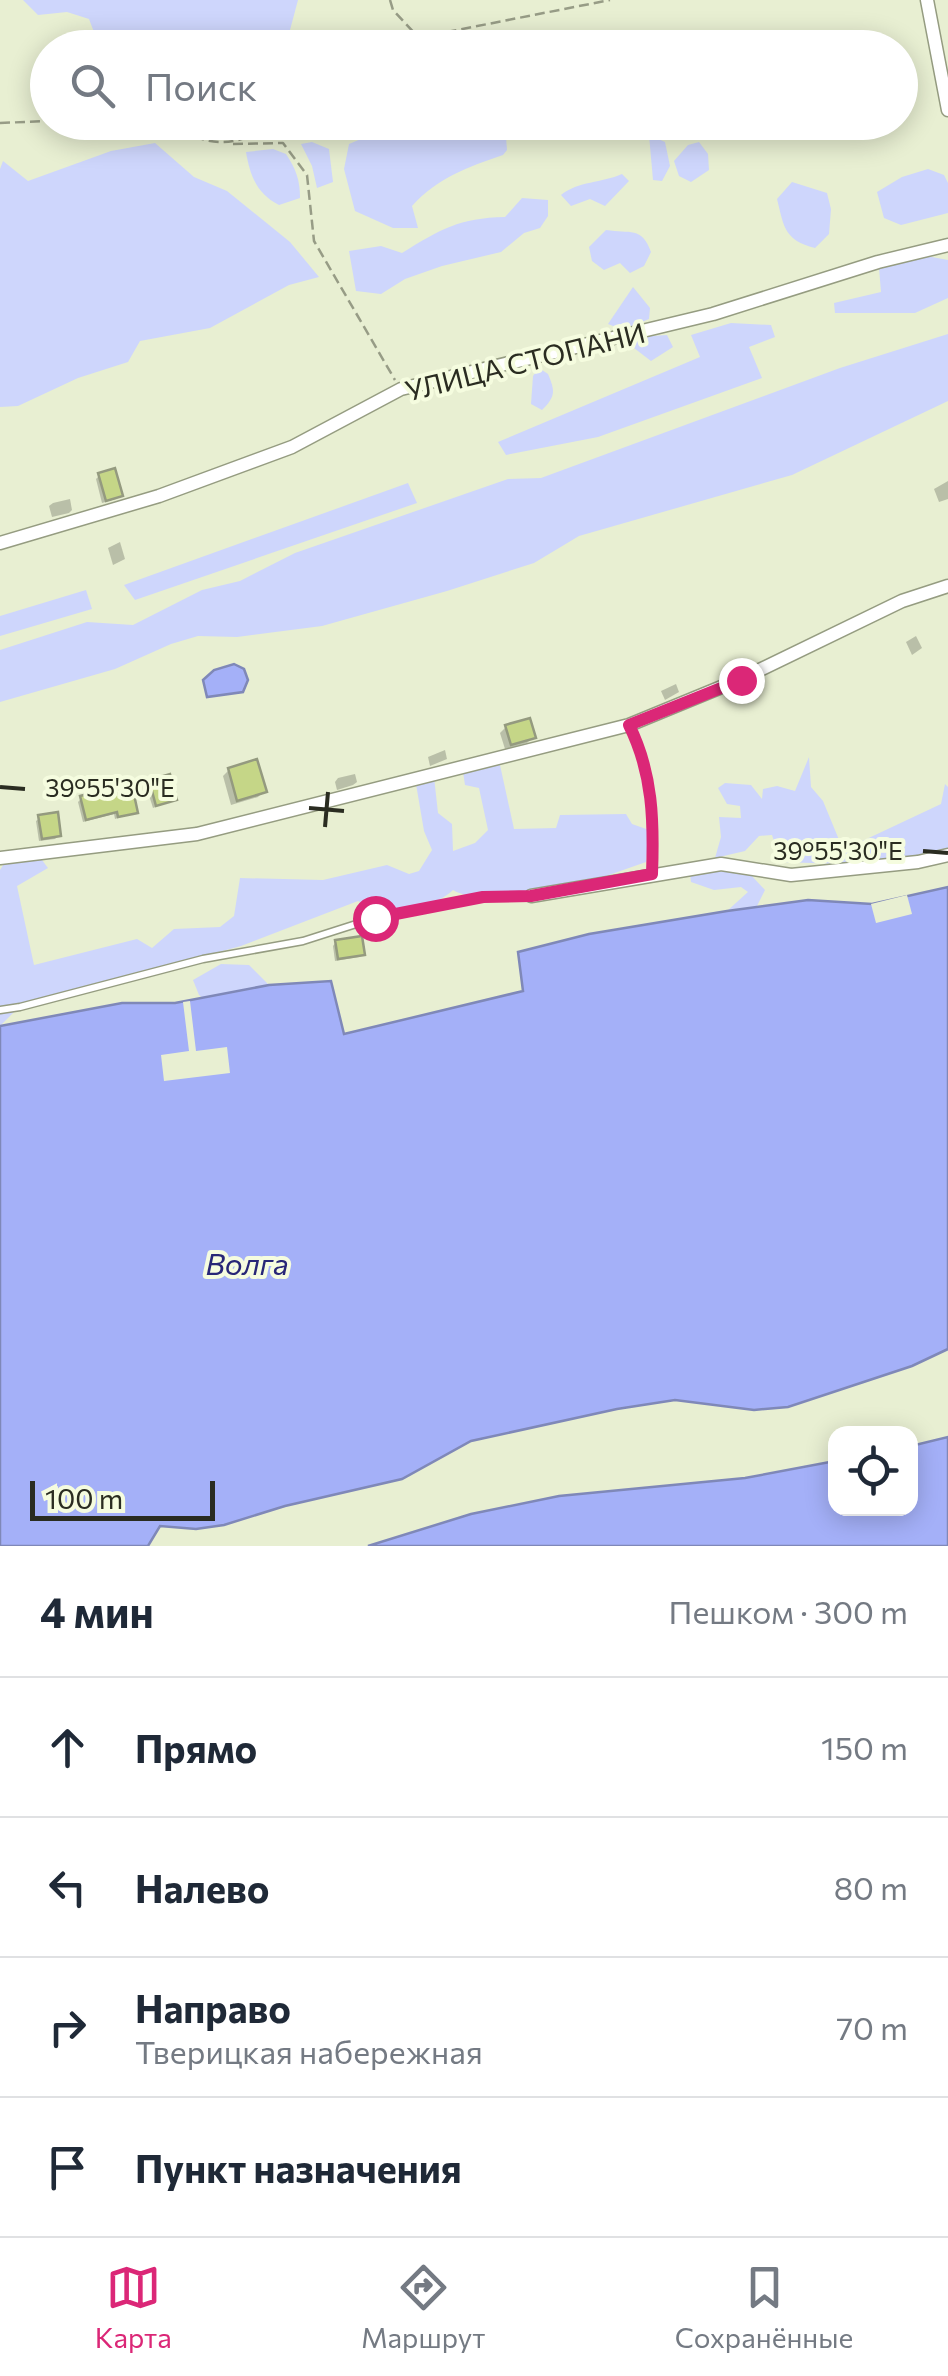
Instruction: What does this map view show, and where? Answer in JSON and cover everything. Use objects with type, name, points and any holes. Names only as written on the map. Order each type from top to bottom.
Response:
[{"type":"street","points":[[927,0],[948,110]]},
{"type":"street","name":"УЛИЦА СТОПАНИ","points":[[0,543],[159,496],[292,447],[401,390],[713,314],[878,262],[948,245]]},
{"type":"street","points":[[0,858],[197,834],[629,725],[741,680],[902,601],[948,586]]},
{"type":"street","points":[[531,896],[721,864],[791,875],[918,862],[948,855]]},
{"type":"lane","points":[[629,725],[643,753],[654,820],[652,874]]},
{"type":"lane","points":[[0,1010],[203,959],[303,941],[375,918],[483,897],[531,896]]},
{"type":"path","points":[[390,0],[393,10],[412,30]]},
{"type":"path","points":[[459,30],[610,0]]},
{"type":"path","points":[[0,123],[30,122]]},
{"type":"path","points":[[202,140],[284,143],[307,175],[314,241],[401,390]]},
{"type":"path","points":[[233,144],[243,140]]},
{"type":"shaded area","points":[[23,0],[298,0],[290,30],[93,30],[89,19],[67,12],[38,15]]},
{"type":"shaded area","points":[[358,140],[506,140],[507,150],[454,174],[422,196],[412,206],[418,228],[393,228],[355,211],[344,169],[349,144]]},
{"type":"shaded area","points":[[649,140],[660,140],[665,142],[670,166],[662,181],[653,180]]},
{"type":"shaded area","points":[[312,142],[329,149],[333,182],[317,188],[301,144]]},
{"type":"shaded area","points":[[699,142],[708,154],[709,170],[691,182],[679,176],[674,161],[688,145]]},
{"type":"shaded area","points":[[155,143],[194,177],[227,191],[290,242],[319,277],[289,285],[210,328],[140,341],[128,362],[78,378],[18,406],[0,407],[3,161],[28,181],[111,151]]},
{"type":"shaded area","points":[[273,149],[286,154],[299,186],[300,198],[279,205],[256,183],[246,152]]},
{"type":"shaded area","points":[[928,169],[944,175],[948,183],[948,213],[901,225],[884,218],[877,192],[902,177]]},
{"type":"shaded area","points":[[622,174],[629,181],[605,206],[590,199],[571,206],[561,195],[575,187]]},
{"type":"shaded area","points":[[792,182],[827,193],[831,209],[829,234],[815,248],[797,241],[784,225],[777,199]]},
{"type":"shaded area","points":[[522,198],[548,200],[548,216],[540,228],[524,233],[501,252],[442,266],[405,279],[381,294],[356,291],[349,251],[381,246],[402,253],[451,226],[505,217]]},
{"type":"shaded area","points":[[606,230],[644,238],[651,252],[644,266],[630,273],[620,263],[604,270],[592,261],[589,247]]},
{"type":"shaded area","points":[[921,255],[948,260],[948,298],[915,313],[835,313],[834,303],[881,292],[879,268]]},
{"type":"shaded area","points":[[633,287],[650,308],[649,319],[623,330],[608,324]]},
{"type":"shaded area","points":[[731,323],[771,325],[775,337],[749,347],[762,378],[598,437],[506,455],[498,442],[700,357],[691,335]]},
{"type":"shaded area","points":[[948,334],[948,401],[792,475],[579,536],[534,563],[447,591],[322,626],[237,637],[198,636],[115,669],[0,702],[0,650],[87,622],[133,625],[202,590],[240,581],[295,553],[508,479],[541,478],[840,368]]},
{"type":"shaded area","points":[[667,335],[673,347],[651,361],[634,348],[638,337]]},
{"type":"shaded area","points":[[539,368],[548,374],[553,389],[542,410],[531,404],[533,376]]},
{"type":"shaded area","points":[[408,483],[417,503],[135,600],[124,585]]},
{"type":"shaded area","points":[[86,590],[92,609],[0,636],[0,616]]},
{"type":"shaded area","points":[[809,757],[811,787],[823,801],[842,847],[941,804],[945,784],[948,851],[874,863],[861,859],[843,864],[781,862],[772,835],[759,836],[745,851],[715,858],[721,837],[719,817],[741,818],[740,806],[727,804],[718,788],[725,783],[751,785],[762,799],[763,789],[777,786],[795,791]]},
{"type":"shaded area","points":[[500,765],[514,829],[556,828],[560,815],[626,814],[632,824],[649,830],[646,862],[589,882],[581,880],[516,894],[480,896],[453,890],[429,904],[399,911],[378,910],[358,901],[241,946],[21,1005],[0,1026],[0,870],[5,862],[39,856],[48,868],[17,886],[34,965],[137,939],[152,948],[174,929],[220,927],[234,916],[240,878],[323,880],[387,865],[409,874],[419,871],[432,850],[424,831],[416,784],[434,777],[438,813],[452,824],[453,851],[475,843],[488,830],[479,788],[465,785],[463,772]]},
{"type":"shaded area","points":[[690,873],[750,874],[765,890],[756,908],[727,911],[748,892],[741,887],[714,890],[691,882]]},
{"type":"shaded area","points":[[221,964],[249,965],[269,985],[204,999],[193,980]]},
{"type":"water","points":[[234,664],[244,669],[248,680],[243,692],[207,697],[203,680],[214,670]]},
{"type":"water","name":"Волга","points":[[948,887],[948,1349],[912,1366],[788,1407],[754,1410],[675,1400],[471,1441],[402,1479],[285,1506],[224,1525],[196,1529],[160,1526],[148,1546],[0,1546],[0,1026],[122,1003],[175,1003],[269,985],[331,981],[344,1034],[523,991],[518,952],[589,934],[808,900],[872,904]]},
{"type":"water","points":[[948,1437],[948,1546],[368,1546],[471,1514],[559,1496],[745,1478],[828,1462],[828,1516],[918,1516],[918,1444]]},
{"type":"pier","points":[[907,895],[912,914],[876,923],[871,904]]},
{"type":"pier","points":[[190,1001],[196,1051],[227,1047],[230,1073],[164,1081],[161,1055],[189,1051],[183,1002]]},
{"type":"building","points":[[115,468],[123,496],[106,501],[98,473]]},
{"type":"building","points":[[530,718],[536,738],[511,745],[505,725]]},
{"type":"building","points":[[257,759],[267,792],[237,801],[228,768]]},
{"type":"building","points":[[170,774],[177,800],[156,806],[149,780]]},
{"type":"building","points":[[133,790],[138,813],[118,817],[117,812],[86,820],[80,796],[96,792],[98,798]]},
{"type":"building","points":[[58,812],[61,836],[42,839],[38,815]]},
{"type":"building","points":[[362,936],[365,955],[338,959],[335,940]]},
{"type":"route","points":[[375,918],[483,897],[531,896],[652,874],[654,820],[643,753],[629,725],[741,680]]}]
